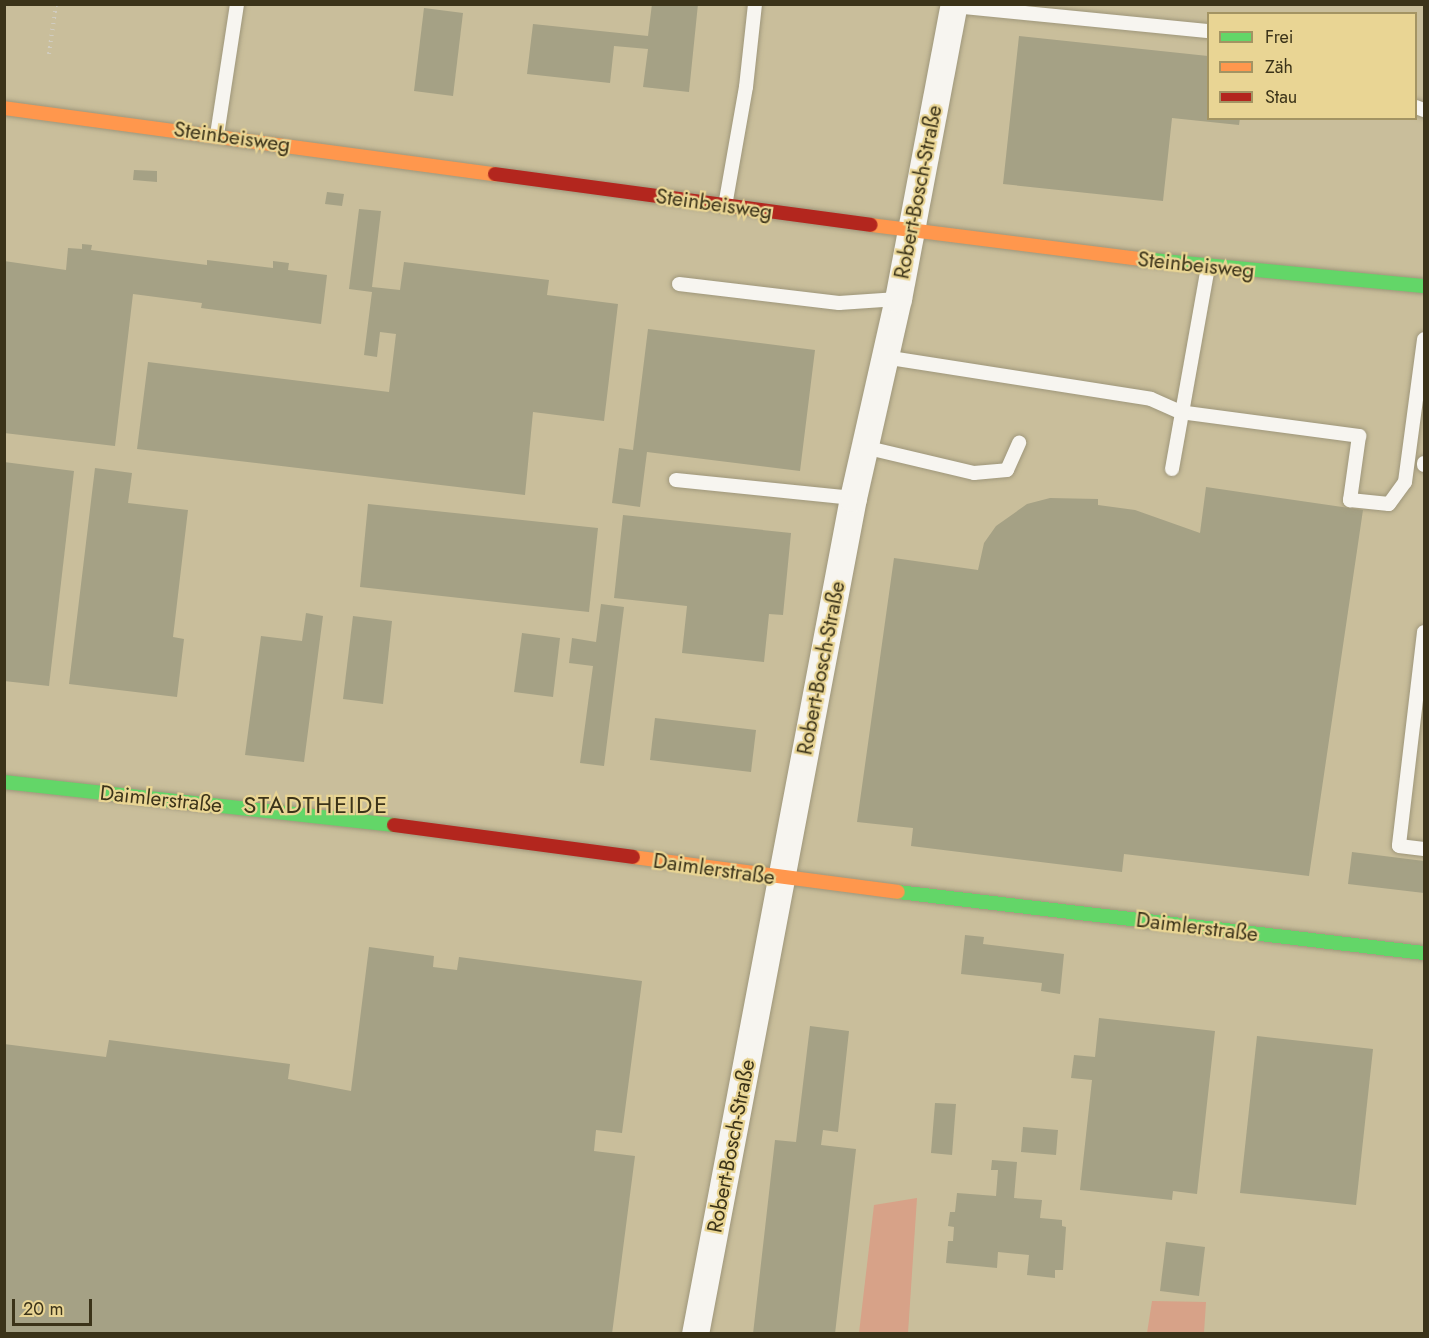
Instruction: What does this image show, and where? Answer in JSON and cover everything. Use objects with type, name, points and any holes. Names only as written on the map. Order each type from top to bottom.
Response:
[{"type":"street","name":"Robert-Bosch-Straße","points":[[695,1334],[853,498],[898,299],[954,5]]},
{"type":"street","name":"Steinbeisweg","points":[[4,108],[910,230],[1208,267],[1425,286]]},
{"type":"street","name":"Daimlerstraße","points":[[4,782],[464,833],[781,879],[1425,953]]},
{"type":"lane","points":[[217,135],[237,4]]},
{"type":"lane","points":[[725,206],[746,87],[755,4]]},
{"type":"lane","points":[[954,5],[1207,32]]},
{"type":"lane","points":[[1172,469],[1180,412],[1208,267]]},
{"type":"lane","points":[[679,284],[839,303],[898,299]]},
{"type":"lane","points":[[884,357],[1151,399],[1180,412],[1359,436],[1350,500],[1389,504],[1405,482],[1425,339]]},
{"type":"lane","points":[[864,447],[974,473],[1007,470],[1019,442]]},
{"type":"lane","points":[[676,480],[853,498]]},
{"type":"lane","points":[[1425,632],[1399,846],[1425,849]]},
{"type":"path","points":[[49,54],[56,4]]},
{"type":"shaded area","points":[[917,1198],[908,1333],[859,1333],[874,1205]]},
{"type":"shaded area","points":[[1152,1301],[1206,1302],[1204,1333],[1147,1333]]},
{"type":"building","points":[[652,4],[698,4],[689,92],[643,87],[648,49],[614,46],[610,83],[527,74],[533,24],[648,36]]},
{"type":"building","points":[[424,8],[463,13],[453,96],[414,91]]},
{"type":"building","points":[[1019,36],[1207,56],[1207,120],[1240,120],[1239,125],[1172,118],[1163,201],[1003,184]]},
{"type":"building","points":[[134,170],[157,171],[157,182],[133,180]]},
{"type":"building","points":[[327,192],[344,194],[342,206],[325,204]]},
{"type":"building","points":[[359,209],[381,211],[372,287],[400,290],[404,262],[549,280],[547,295],[618,304],[604,421],[533,412],[525,495],[137,449],[148,362],[389,392],[396,334],[380,332],[377,357],[364,355],[372,292],[349,289]]},
{"type":"building","points":[[82,244],[92,245],[91,250],[207,265],[207,260],[273,268],[273,261],[289,263],[288,270],[327,275],[321,324],[201,308],[202,303],[133,294],[115,446],[4,433],[4,261],[66,270],[68,248],[82,249]]},
{"type":"building","points":[[648,329],[815,350],[800,471],[647,452],[640,507],[612,503],[619,448],[633,450]]},
{"type":"building","points":[[4,462],[74,471],[49,686],[4,681]]},
{"type":"building","points":[[95,468],[132,473],[128,503],[188,510],[173,637],[184,639],[177,697],[69,684]]},
{"type":"building","points":[[1206,487],[1363,510],[1309,876],[1124,854],[1122,872],[911,846],[913,828],[857,822],[894,558],[978,570],[984,543],[996,526],[1027,504],[1050,498],[1098,499],[1098,505],[1135,510],[1200,533]]},
{"type":"building","points":[[368,504],[598,528],[589,612],[360,587]]},
{"type":"building","points":[[623,515],[791,533],[783,615],[769,614],[764,662],[682,653],[687,606],[614,598]]},
{"type":"building","points":[[601,604],[624,607],[604,766],[580,763],[593,666],[569,663],[572,638],[596,642]]},
{"type":"building","points":[[306,613],[323,616],[304,762],[245,755],[261,636],[302,641]]},
{"type":"building","points":[[353,616],[392,621],[383,704],[343,699]]},
{"type":"building","points":[[522,633],[560,638],[553,697],[514,692]]},
{"type":"building","points":[[655,718],[756,730],[751,772],[650,760]]},
{"type":"building","points":[[1352,852],[1424,861],[1424,893],[1348,884]]},
{"type":"building","points":[[965,935],[984,937],[983,944],[1064,954],[1060,994],[1041,991],[1042,983],[961,974]]},
{"type":"building","points":[[369,947],[434,956],[433,967],[457,970],[459,957],[642,981],[622,1133],[596,1130],[594,1151],[635,1156],[612,1334],[4,1334],[4,1044],[106,1057],[109,1040],[290,1064],[288,1079],[351,1091]]},
{"type":"building","points":[[1099,1018],[1215,1031],[1197,1194],[1173,1191],[1172,1200],[1080,1190],[1092,1080],[1071,1078],[1074,1055],[1095,1057]]},
{"type":"building","points":[[810,1026],[849,1031],[838,1132],[823,1130],[821,1145],[856,1149],[835,1334],[753,1334],[775,1140],[796,1142]]},
{"type":"building","points":[[1257,1036],[1373,1049],[1356,1205],[1240,1193]]},
{"type":"building","points":[[935,1103],[956,1104],[952,1155],[931,1153]]},
{"type":"building","points":[[1023,1127],[1058,1130],[1056,1155],[1021,1152]]},
{"type":"building","points":[[992,1160],[1017,1162],[1014,1198],[1042,1200],[1040,1218],[1062,1220],[1062,1226],[1066,1227],[1063,1270],[1055,1270],[1055,1278],[1027,1275],[1029,1255],[998,1252],[997,1268],[946,1263],[948,1241],[953,1241],[954,1227],[948,1226],[950,1212],[955,1212],[957,1193],[996,1196],[998,1170],[991,1170]]},
{"type":"building","points":[[1166,1242],[1205,1247],[1199,1296],[1160,1291]]},
{"type":"traffic: fast","points":[[1142,259],[1424,286]]},
{"type":"traffic: fast","points":[[4,782],[394,825]]},
{"type":"traffic: fast","points":[[898,892],[1424,953]]},
{"type":"traffic: slow","points":[[4,108],[495,174]]},
{"type":"traffic: slow","points":[[871,225],[1142,259]]},
{"type":"traffic: slow","points":[[633,857],[898,892]]},
{"type":"traffic: jam","points":[[495,174],[871,225]]},
{"type":"traffic: jam","points":[[394,825],[633,857]]},
{"type":"district","name":"STADTHEIDE","points":[[316,805]]}]
